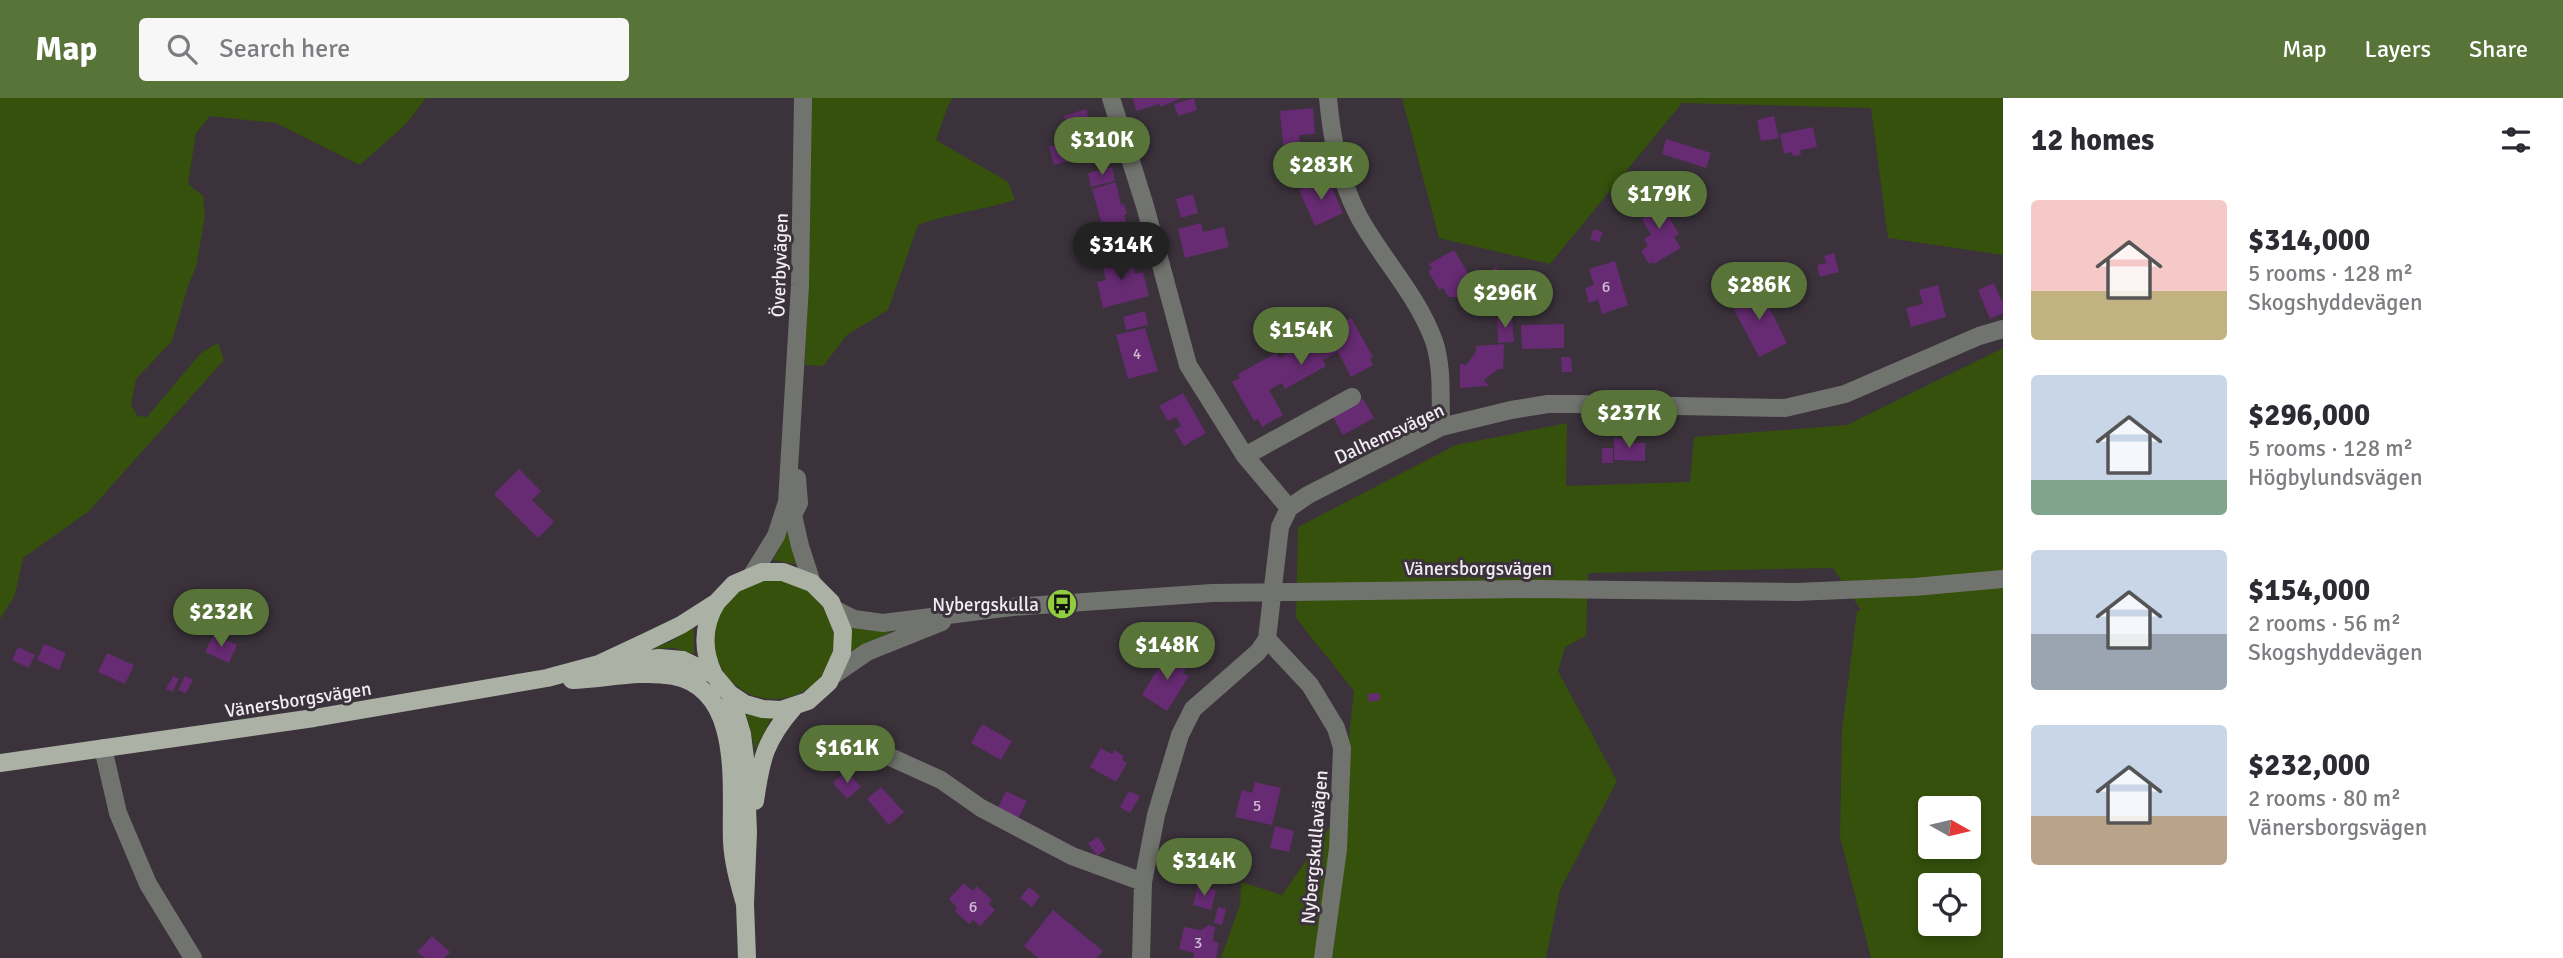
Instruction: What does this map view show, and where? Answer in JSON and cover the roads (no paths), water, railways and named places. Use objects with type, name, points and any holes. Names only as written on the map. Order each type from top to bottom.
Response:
[{"type":"main road","points":[[752,575],[783,572],[813,583],[826,595],[836,610],[843,642],[835,674]]},
{"type":"main road","name":"Vänersborgsvägen","points":[[599,664],[681,625],[717,602],[734,584],[752,575]]},
{"type":"main road","points":[[714,675],[708,663],[705,638],[710,614],[717,602]]},
{"type":"main road","name":"Vänersborgsvägen","points":[[0,763],[353,712],[547,678],[599,664],[659,658],[682,660],[714,675],[730,694],[745,704],[762,709],[794,707],[816,696],[835,674]]},
{"type":"main road","points":[[547,678],[574,680],[647,673],[686,679],[710,697],[721,717],[730,748],[734,864],[745,904]]},
{"type":"main road","points":[[730,694],[742,734],[748,832],[745,904],[747,958]]},
{"type":"main road","points":[[748,832],[760,762],[780,722],[794,707]]},
{"type":"street","name":"Överbyvägen","points":[[752,575],[776,536],[787,502],[800,285],[803,98]]},
{"type":"street","points":[[1111,98],[1145,206],[1188,365],[1244,456],[1289,508],[1280,527],[1267,639],[1258,652],[1193,709],[1180,735],[1156,814],[1143,882],[1140,958]]},
{"type":"street","points":[[1328,98],[1338,169],[1359,216],[1434,341],[1439,362],[1441,427]]},
{"type":"street","name":"Dalhemsvägen","points":[[1289,508],[1308,495],[1441,427],[1548,404],[1749,409],[1805,405],[1869,385],[1979,336],[2003,329]]},
{"type":"street","points":[[1244,456],[1352,397]]},
{"type":"street","name":"Överbyvägen","points":[[792,433],[799,503],[793,515],[813,583]]},
{"type":"street","name":"Vänersborgsvägen","points":[[836,610],[854,619],[883,623],[1012,607],[1147,596],[1550,589],[1796,592],[1914,587],[2003,579]]},
{"type":"street","name":"Vänersborgsvägen","points":[[835,674],[867,652],[955,616]]},
{"type":"street","name":"Nybergskullavägen","points":[[1267,639],[1310,685],[1336,727],[1342,748],[1338,849],[1323,958]]},
{"type":"street","points":[[103,748],[118,813],[143,872],[193,958]]},
{"type":"street","points":[[877,751],[941,780],[981,808],[1072,856],[1143,882]]},
{"type":"place","name":"Nybergskulla","points":[[1062,604]]}]
